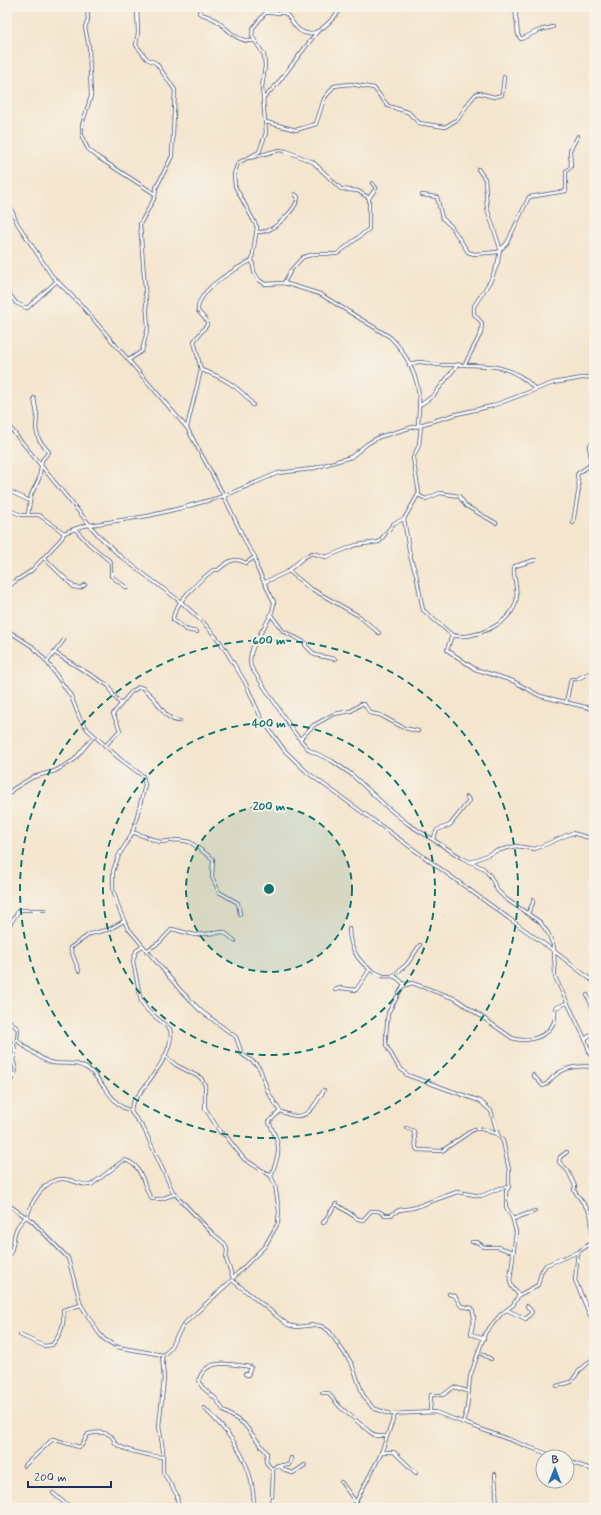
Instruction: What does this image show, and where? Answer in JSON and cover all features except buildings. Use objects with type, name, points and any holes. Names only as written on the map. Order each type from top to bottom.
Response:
[{"type":"street","points":[[7,36],[10,7]]},
{"type":"street","points":[[87,7],[88,20],[85,27],[89,48],[91,96],[82,125],[82,137],[88,149],[98,158],[155,194]]},
{"type":"street","points":[[129,360],[142,351],[147,332],[140,221],[155,197],[157,185],[172,156],[175,90],[156,63],[147,59],[136,45],[138,33],[136,7]]},
{"type":"street","points":[[201,7],[199,13],[213,19],[242,40],[253,41]]},
{"type":"street","points":[[265,582],[289,571],[301,560],[312,553],[326,557],[356,545],[379,542],[394,523],[404,519],[418,495],[419,489],[413,458],[419,446],[420,427],[417,388],[409,365],[398,346],[387,334],[357,318],[324,296],[284,283],[270,285],[262,282],[254,272],[252,260],[257,232],[256,224],[238,191],[234,180],[236,165],[259,152],[266,133],[262,87],[265,66],[264,54],[253,41],[252,36],[253,28],[270,7]]},
{"type":"street","points":[[263,100],[317,32],[323,29],[343,7]]},
{"type":"street","points":[[515,7],[518,35],[521,39],[540,30],[553,27]]},
{"type":"street","points":[[266,13],[284,13],[299,30],[317,32]]},
{"type":"street","points":[[266,122],[296,130],[316,124],[318,122],[324,100],[330,89],[334,86],[350,84],[374,88],[388,106],[408,112],[419,123],[445,127],[458,119],[476,94],[479,93],[494,97],[502,95],[504,77]]},
{"type":"street","points":[[422,195],[437,197],[442,218],[450,226],[468,252],[474,254],[499,251],[507,243],[529,197],[566,191],[566,171],[571,167],[570,150],[578,136]]},
{"type":"street","points":[[249,158],[255,158],[279,150],[286,151],[313,162],[341,189],[358,191],[369,198]]},
{"type":"street","points":[[465,364],[481,333],[482,323],[474,314],[474,306],[491,280],[498,262],[499,251],[498,239],[487,208],[485,180],[478,169]]},
{"type":"street","points":[[284,283],[291,270],[303,257],[315,254],[337,254],[369,229],[369,198],[376,188],[372,183]]},
{"type":"street","points":[[257,232],[269,230],[290,212],[298,200],[298,197],[295,194]]},
{"type":"street","points":[[7,199],[17,223],[57,281],[82,306],[187,428],[224,496],[247,545],[255,557],[257,568],[274,602],[270,614],[250,654],[250,664],[300,740],[314,753],[332,761],[351,774],[408,824],[487,871],[500,893],[543,925],[548,933],[554,951],[555,977],[585,1039],[594,1066],[576,1066],[569,1068],[561,1072],[543,1086],[533,1075]]},
{"type":"street","points":[[187,428],[201,370],[194,341],[207,326],[207,323],[198,312],[198,308],[208,288],[252,260]]},
{"type":"street","points":[[7,291],[16,303],[26,308],[57,281]]},
{"type":"street","points":[[409,365],[419,361],[439,365],[465,364],[497,366],[521,377],[535,389]]},
{"type":"street","points":[[419,406],[434,395],[458,364]]},
{"type":"street","points":[[201,370],[232,384],[253,405]]},
{"type":"street","points":[[7,589],[14,582],[31,571],[62,538],[64,533],[75,529],[89,525],[148,516],[224,496],[278,473],[311,469],[339,462],[354,456],[367,444],[379,437],[420,427],[457,414],[492,406],[553,383],[594,376]]},
{"type":"street","points":[[28,514],[32,490],[39,479],[42,460],[49,452],[39,440],[36,429],[37,415],[34,398]]},
{"type":"street","points":[[7,424],[89,525],[120,556],[181,602],[204,623],[221,643],[244,682],[261,718],[285,751],[308,773],[554,951],[594,982]]},
{"type":"street","points":[[573,523],[579,488],[577,474],[589,466],[591,458],[589,447],[594,440]]},
{"type":"street","points":[[7,486],[11,492],[30,501]]},
{"type":"street","points":[[418,495],[426,499],[440,493],[459,496],[466,506],[496,523]]},
{"type":"street","points":[[7,509],[21,515],[28,514],[43,516],[64,533]]},
{"type":"street","points":[[404,519],[408,534],[410,556],[416,574],[423,610],[452,635],[470,636],[502,622],[509,615],[516,602],[517,594],[514,570],[515,566],[535,560]]},
{"type":"street","points":[[75,529],[89,544],[111,562],[111,576],[127,588]]},
{"type":"street","points":[[197,632],[187,630],[173,620],[181,602],[190,590],[212,570],[218,570],[229,561],[240,560],[246,563],[255,557]]},
{"type":"street","points":[[44,558],[74,587],[80,588],[85,585]]},
{"type":"street","points":[[289,571],[308,587],[359,616],[370,628],[379,633]]},
{"type":"street","points":[[270,614],[283,630],[306,643],[305,645],[314,655],[335,659]]},
{"type":"street","points":[[7,630],[33,647],[47,662],[71,696],[82,723],[94,736],[120,759],[140,773],[145,779],[143,794],[132,832],[119,855],[113,871],[114,895],[127,927],[146,951],[196,1005],[236,1037],[242,1054],[260,1069],[268,1092],[280,1111],[290,1116],[305,1115],[313,1108],[324,1090]]},
{"type":"street","points":[[452,635],[446,650],[475,669],[521,684],[540,696],[594,709]]},
{"type":"street","points":[[47,662],[64,640]]},
{"type":"street","points":[[55,653],[109,686],[113,695],[122,704]]},
{"type":"street","points":[[566,703],[571,679],[577,679],[594,671]]},
{"type":"street","points":[[105,746],[120,730],[113,715],[135,688],[142,687],[159,705],[162,711],[174,720],[180,721]]},
{"type":"street","points":[[300,740],[314,725],[334,714],[351,711],[361,704],[364,704],[370,713],[383,716],[404,728],[418,731]]},
{"type":"street","points":[[7,796],[13,790],[33,777],[55,771],[73,761],[94,736]]},
{"type":"street","points":[[433,839],[437,830],[448,827],[457,818],[468,801],[467,797]]},
{"type":"street","points":[[132,832],[160,842],[184,840],[195,845],[213,859],[212,877],[220,892],[238,903],[240,914]]},
{"type":"street","points":[[470,862],[483,856],[516,846],[535,849],[572,833],[594,839]]},
{"type":"street","points":[[528,913],[533,903],[533,899]]},
{"type":"street","points":[[7,929],[19,910],[45,910]]},
{"type":"street","points":[[79,971],[70,948],[90,934],[110,929],[124,921]]},
{"type":"street","points":[[349,928],[351,947],[360,959],[370,969],[383,976],[393,976],[404,985]]},
{"type":"street","points":[[146,951],[160,942],[172,929],[195,935],[224,932],[235,941]]},
{"type":"street","points":[[393,976],[407,964],[420,945]]},
{"type":"street","points":[[142,946],[136,951],[133,961],[138,988],[144,1006],[170,1029],[171,1040],[165,1056],[132,1104],[131,1110],[144,1129],[175,1194],[212,1233],[225,1244],[227,1250],[226,1259],[233,1279],[288,1325],[297,1327],[314,1325],[321,1326],[329,1331],[352,1364],[367,1402],[373,1408],[379,1411],[395,1414],[429,1411],[535,1449]]},
{"type":"street","points":[[335,990],[342,988],[356,990],[370,969]]},
{"type":"street","points":[[519,1295],[510,1281],[516,1232],[513,1220],[506,1207],[506,1191],[508,1187],[509,1170],[503,1141],[498,1135],[491,1111],[480,1101],[407,1075],[398,1066],[386,1045],[388,1013],[404,985],[412,983],[456,999],[497,1026],[507,1035],[517,1040],[529,1040],[547,1031],[553,1025],[556,1008],[567,1003]]},
{"type":"street","points":[[587,995],[594,1011]]},
{"type":"street","points":[[7,1019],[18,1029],[17,1039],[14,1044],[15,1052],[13,1060],[16,1070],[7,1088]]},
{"type":"street","points":[[585,1039],[594,1032]]},
{"type":"street","points":[[17,1039],[20,1043],[49,1061],[74,1063],[83,1066],[104,1085],[112,1099],[123,1109],[131,1110]]},
{"type":"street","points":[[162,1355],[168,1351],[184,1324],[233,1279],[265,1246],[278,1223],[279,1211],[275,1185],[271,1176],[244,1159],[226,1136],[220,1132],[205,1108],[205,1085],[201,1078],[176,1065],[165,1056]]},
{"type":"street","points":[[271,1176],[279,1153],[277,1141],[269,1121],[280,1111]]},
{"type":"street","points":[[406,1128],[414,1131],[416,1148],[421,1150],[442,1151],[474,1129],[482,1129],[498,1135]]},
{"type":"street","points":[[567,1152],[558,1160],[568,1171],[575,1186],[574,1190],[590,1213],[594,1236]]},
{"type":"street","points":[[7,1259],[12,1251],[15,1229],[26,1217],[32,1203],[54,1180],[62,1178],[91,1185],[124,1160],[131,1163],[139,1170],[152,1199],[161,1199],[175,1194]]},
{"type":"street","points":[[323,1223],[336,1204],[358,1219],[363,1220],[371,1211],[378,1211],[385,1215],[391,1215],[399,1210],[412,1208],[438,1197],[457,1192],[481,1196],[500,1188],[508,1187]]},
{"type":"street","points":[[7,1204],[26,1217],[70,1262],[73,1279],[81,1305],[98,1332],[110,1344],[128,1349],[148,1350],[162,1355]]},
{"type":"street","points":[[513,1220],[535,1211]]},
{"type":"street","points":[[463,1423],[467,1408],[467,1392],[470,1377],[484,1339],[493,1322],[508,1310],[519,1295],[538,1285],[541,1272],[546,1265],[578,1252],[594,1241]]},
{"type":"street","points":[[472,1242],[477,1242],[484,1248],[498,1247],[513,1252]]},
{"type":"street","points":[[578,1252],[578,1264],[575,1280],[594,1325]]},
{"type":"street","points":[[449,1294],[455,1296],[461,1306],[472,1308],[474,1317],[471,1334],[484,1339]]},
{"type":"street","points":[[20,1335],[44,1346],[52,1345],[58,1338],[64,1324],[63,1310],[81,1305]]},
{"type":"street","points":[[508,1310],[526,1319],[532,1312],[527,1306]]},
{"type":"street","points":[[480,1353],[491,1359]]},
{"type":"street","points":[[162,1355],[164,1379],[159,1426],[162,1457],[164,1476],[177,1495],[178,1508]]},
{"type":"street","points":[[557,1386],[571,1382],[579,1371],[594,1358]]},
{"type":"street","points":[[245,1374],[248,1375],[251,1367],[225,1363],[205,1370],[199,1380],[202,1387],[216,1399],[224,1411],[244,1424],[267,1453],[266,1462],[272,1469],[273,1490],[270,1508]]},
{"type":"street","points":[[429,1411],[430,1395],[443,1395],[454,1386],[467,1392]]},
{"type":"street","points":[[322,1393],[328,1393],[338,1405],[372,1434],[387,1436]]},
{"type":"street","points":[[204,1408],[238,1446],[249,1470],[254,1493],[254,1508]]},
{"type":"street","points":[[341,1508],[354,1505],[354,1501],[381,1452],[395,1414]]},
{"type":"street","points":[[24,1466],[54,1440],[79,1447],[82,1445],[88,1434],[103,1432],[109,1434],[114,1439],[115,1443],[120,1447],[143,1455],[162,1457]]},
{"type":"street","points":[[381,1452],[394,1452],[416,1472]]},
{"type":"street","points":[[272,1469],[278,1465],[289,1465],[291,1458]]},
{"type":"street","points":[[575,1464],[594,1470]]},
{"type":"street","points":[[278,1465],[286,1471],[293,1473],[305,1465]]},
{"type":"street","points":[[495,1474],[497,1508]]},
{"type":"street","points":[[341,1482],[354,1501]]},
{"type":"street","points":[[53,1494],[70,1508]]}]
